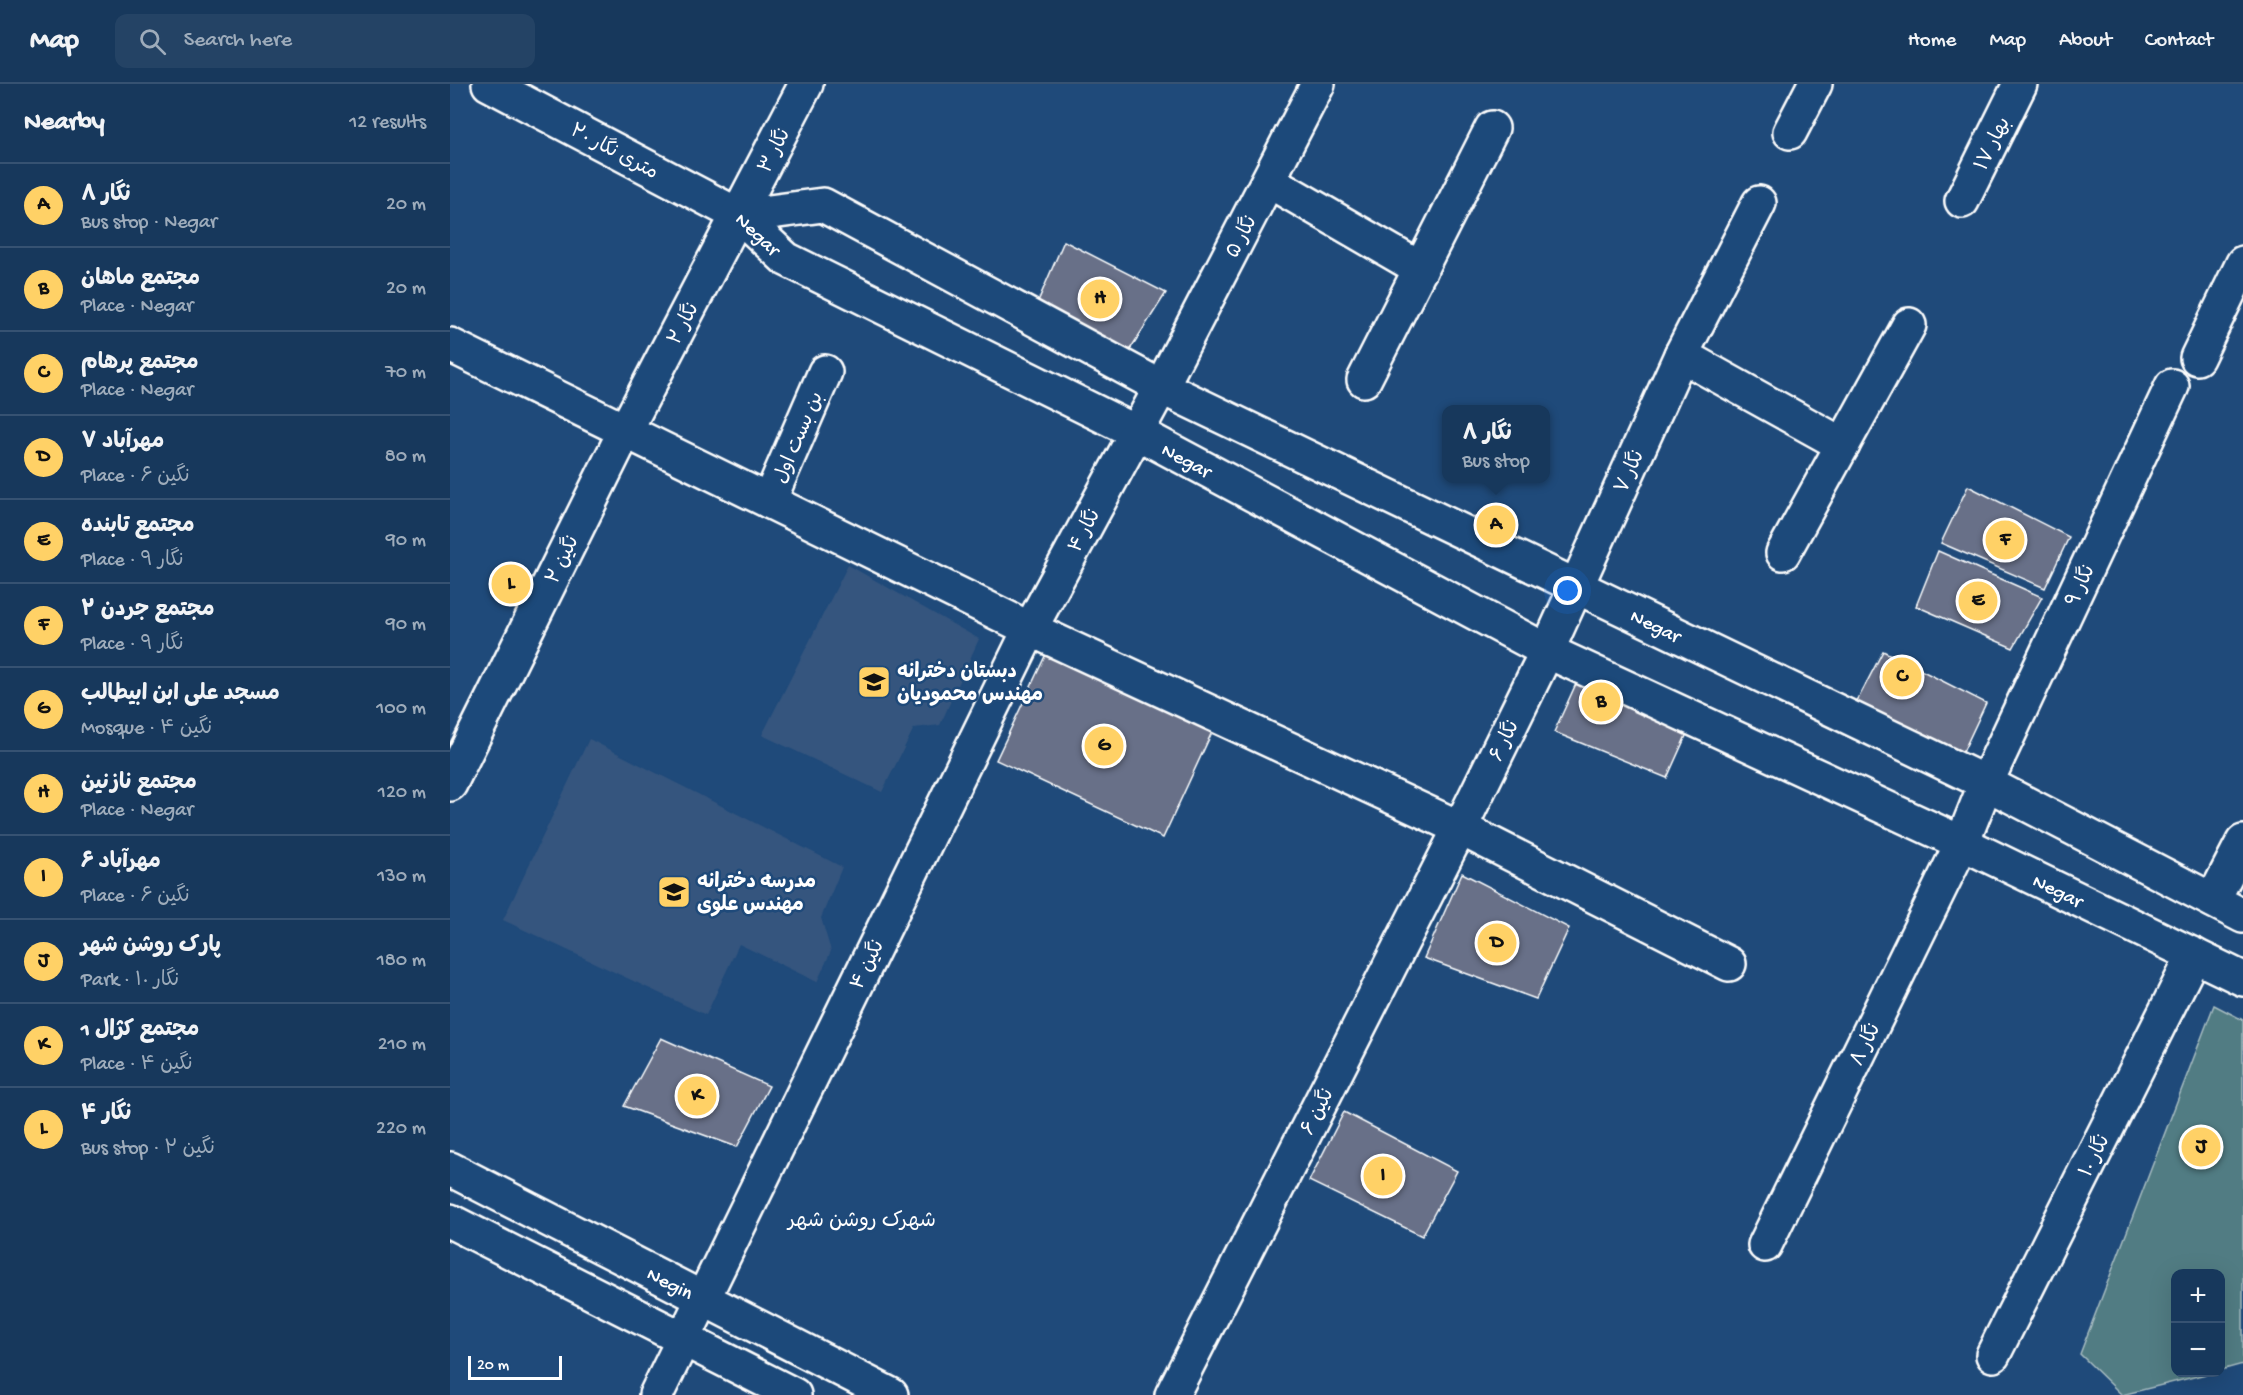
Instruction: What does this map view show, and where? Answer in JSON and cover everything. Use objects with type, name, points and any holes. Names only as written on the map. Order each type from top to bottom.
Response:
[{"type":"street","name":"۲۰ متری نگار","points":[[489,84],[740,216]]},
{"type":"street","name":"نگار ۳","points":[[740,216],[806,84]]},
{"type":"street","name":"نگار ۵","points":[[1136,432],[1318,84]]},
{"type":"street","points":[[1790,132],[1815,84]]},
{"type":"street","name":"بهار ۱۷","points":[[1962,201],[2020,84]]},
{"type":"street","points":[[1364,380],[1492,128]]},
{"type":"street","points":[[1269,181],[1421,269]]},
{"type":"street","name":"نگار ۷","points":[[1546,651],[1681,355],[1759,203]]},
{"type":"street","name":"Negar","points":[[740,216],[823,205],[1161,387],[1986,783],[2243,916]]},
{"type":"street","name":"Negar","points":[[740,216],[786,259],[1136,432],[1546,651],[1962,843],[2243,979]]},
{"type":"street","name":"نگار ۲","points":[[625,431],[740,216]]},
{"type":"street","points":[[2197,358],[2243,263]]},
{"type":"street","points":[[1783,554],[1909,325]]},
{"type":"street","points":[[450,345],[1030,629],[1460,828],[1729,964]]},
{"type":"street","points":[[1681,355],[1843,445]]},
{"type":"street","name":"بن بست اول","points":[[769,501],[825,372]]},
{"type":"street","name":"نگار ۹","points":[[1962,843],[1986,783],[2172,386]]},
{"type":"street","name":"نگین ۲","points":[[450,784],[625,431]]},
{"type":"street","name":"نگار ۴","points":[[1030,629],[1136,432]]},
{"type":"street","name":"نگین ۴","points":[[656,1395],[1030,629]]},
{"type":"street","name":"نگار ۶","points":[[1460,828],[1546,651]]},
{"type":"street","name":"نگین ۶","points":[[1172,1395],[1460,828]]},
{"type":"street","points":[[2213,900],[2243,842]]},
{"type":"street","name":"نگار ۸","points":[[1765,1245],[1962,843]]},
{"type":"street","name":"نگار ۱۰","points":[[1993,1355],[2194,955]]},
{"type":"street","name":"Negin","points":[[450,1168],[891,1395]]},
{"type":"street","points":[[450,1221],[794,1395]]},
{"type":"shaded area","name":"دبستان دخترانه مهندس محمودیان","points":[[848,565],[979,639],[940,725],[914,728],[882,792],[762,735]]},
{"type":"shaded area","name":"مدرسه دخترانه مهندس علوی","points":[[589,739],[842,867],[821,918],[831,951],[817,982],[739,944],[706,1015],[503,920]]},
{"type":"green space","points":[[2214,1005],[2243,1020],[2243,1364],[2225,1369],[2225,1269],[2171,1269],[2171,1377],[2194,1377],[2122,1395],[2080,1354]]},
{"type":"building","points":[[1064,241],[1166,293],[1129,351],[1036,306]]},
{"type":"building","points":[[1968,486],[2069,537],[2045,588],[1941,543]]},
{"type":"building","points":[[1938,551],[2042,597],[2013,648],[1916,606]]},
{"type":"building","points":[[1883,651],[1986,703],[1963,752],[1855,705]]},
{"type":"building","points":[[1046,654],[1212,732],[1163,838],[996,760]]},
{"type":"building","points":[[1580,675],[1689,729],[1667,778],[1554,732]]},
{"type":"building","points":[[1462,873],[1569,928],[1536,999],[1424,958]]},
{"type":"building","points":[[661,1038],[769,1086],[737,1147],[624,1106]]},
{"type":"building","points":[[1344,1112],[1457,1171],[1422,1236],[1309,1181]]},
{"type":"place","name":"مجتمع نازنین","points":[[1100,299]]},
{"type":"place","name":"نگار ۸","points":[[1496,525]]},
{"type":"place","name":"مجتمع جردن ۲","points":[[2005,540]]},
{"type":"place","name":"نگار ۴","points":[[511,584]]},
{"type":"place","name":"مجتمع تابنده","points":[[1978,601]]},
{"type":"place","name":"مجتمع پرهام","points":[[1902,677]]},
{"type":"place","name":"دبستان دخترانه مهندس محمودیان","points":[[874,682]]},
{"type":"place","name":"مجتمع ماهان","points":[[1601,702]]},
{"type":"place","name":"مسجد علی ابن ابیطالب","points":[[1104,746]]},
{"type":"place","name":"مدرسه دخترانه مهندس علوی","points":[[674,892]]},
{"type":"place","name":"مهرآباد ۷","points":[[1497,943]]},
{"type":"place","name":"مجتمع کژال 1","points":[[697,1096]]},
{"type":"place","name":"پارک روشن شهر","points":[[2201,1147]]},
{"type":"place","name":"مهرآباد ۶","points":[[1383,1176]]},
{"type":"district","name":"شهرک روشن شهر","points":[[862,1219]]}]
